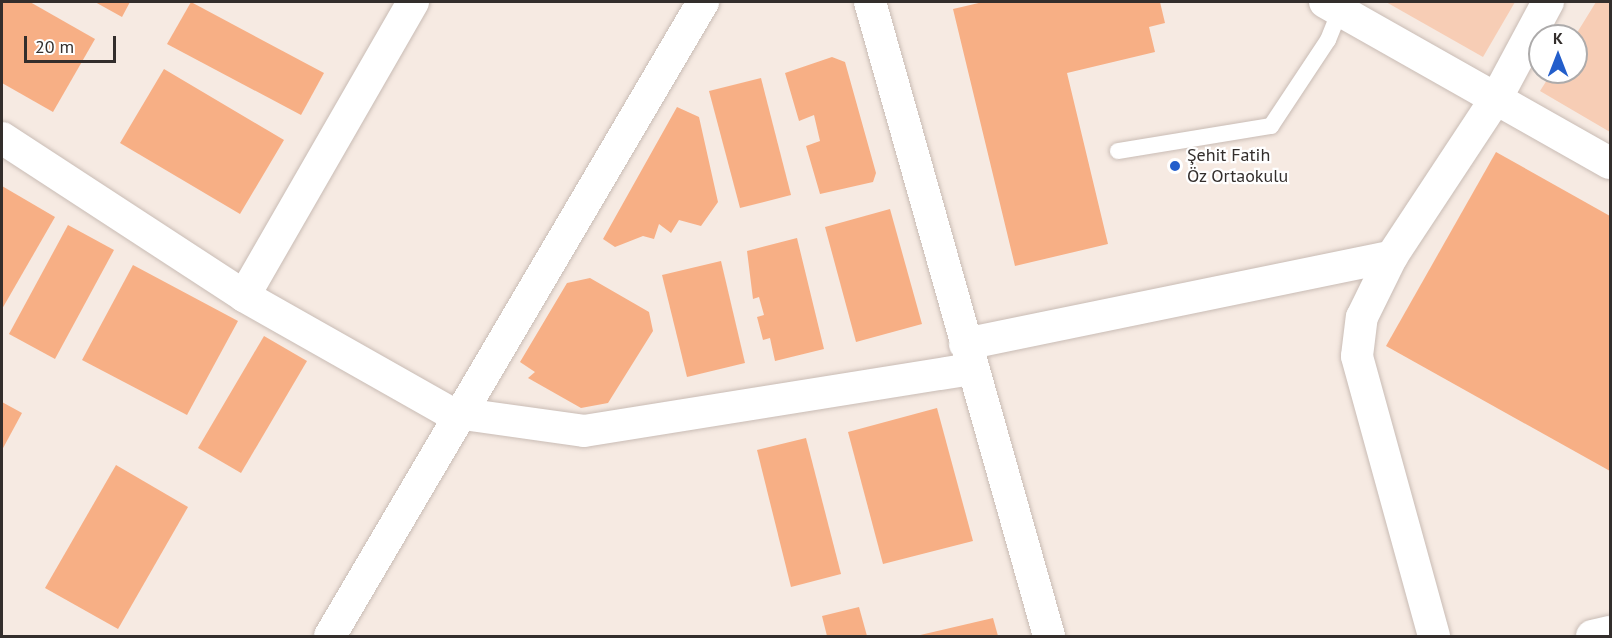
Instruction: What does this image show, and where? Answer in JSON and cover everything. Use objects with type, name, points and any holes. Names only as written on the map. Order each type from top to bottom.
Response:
[{"type":"street","points":[[244,296],[413,2]]},
{"type":"street","points":[[330,636],[703,2]]},
{"type":"street","points":[[870,2],[968,356],[1049,636]]},
{"type":"street","points":[[1434,636],[1357,356],[1362,317],[1392,256],[1497,98],[1548,2]]},
{"type":"street","points":[[1333,6],[1611,163]]},
{"type":"street","points":[[2,138],[244,296],[449,412],[585,430],[968,356],[1392,256]]},
{"type":"street","points":[[1592,636],[1611,632]]},
{"type":"lane","points":[[1118,150],[1271,126],[1328,40],[1333,6]]},
{"type":"shaded area","points":[[1386,2],[1515,2],[1483,57]]},
{"type":"shaded area","points":[[1596,2],[1610,2],[1610,132],[1540,91],[1544,84],[1588,84],[1588,24],[1582,24]]},
{"type":"building","points":[[2,2],[30,2],[95,39],[53,112],[2,83]]},
{"type":"building","points":[[95,2],[130,2],[122,17]]},
{"type":"building","points":[[191,2],[324,73],[301,115],[167,44]]},
{"type":"building","points":[[983,2],[1160,2],[1165,23],[1149,27],[1155,52],[1067,73],[1108,244],[1015,266],[953,9]]},
{"type":"building","points":[[832,57],[845,62],[876,173],[873,182],[820,194],[806,146],[820,141],[814,115],[799,121],[785,73]]},
{"type":"building","points":[[164,69],[284,140],[240,214],[120,143]]},
{"type":"building","points":[[761,78],[791,195],[740,208],[709,91]]},
{"type":"building","points":[[677,107],[699,117],[718,202],[701,226],[679,220],[671,233],[659,224],[654,239],[643,236],[615,247],[603,239]]},
{"type":"building","points":[[1496,152],[1610,216],[1610,471],[1386,346]]},
{"type":"building","points":[[2,186],[55,217],[2,309]]},
{"type":"building","points":[[890,209],[922,324],[856,342],[825,227]]},
{"type":"building","points":[[68,225],[114,250],[55,359],[9,334]]},
{"type":"building","points":[[797,238],[824,349],[775,361],[770,338],[763,340],[757,317],[764,315],[759,297],[753,299],[747,251]]},
{"type":"building","points":[[721,261],[745,363],[687,377],[662,275]]},
{"type":"building","points":[[133,265],[238,321],[187,415],[82,360]]},
{"type":"building","points":[[590,278],[649,312],[653,331],[608,403],[581,408],[528,378],[535,372],[520,362],[567,283]]},
{"type":"building","points":[[264,336],[307,361],[241,473],[198,448]]},
{"type":"building","points":[[2,402],[22,413],[2,450]]},
{"type":"building","points":[[937,408],[973,541],[883,564],[848,432]]},
{"type":"building","points":[[806,438],[841,574],[791,587],[757,450]]},
{"type":"building","points":[[116,465],[188,507],[118,629],[45,588]]},
{"type":"building","points":[[859,607],[867,636],[827,636],[822,616]]},
{"type":"building","points":[[993,618],[998,636],[916,636]]},
{"type":"place","name":"Şehit Fatih Öz Ortaokulu","points":[[1175,166]]}]
